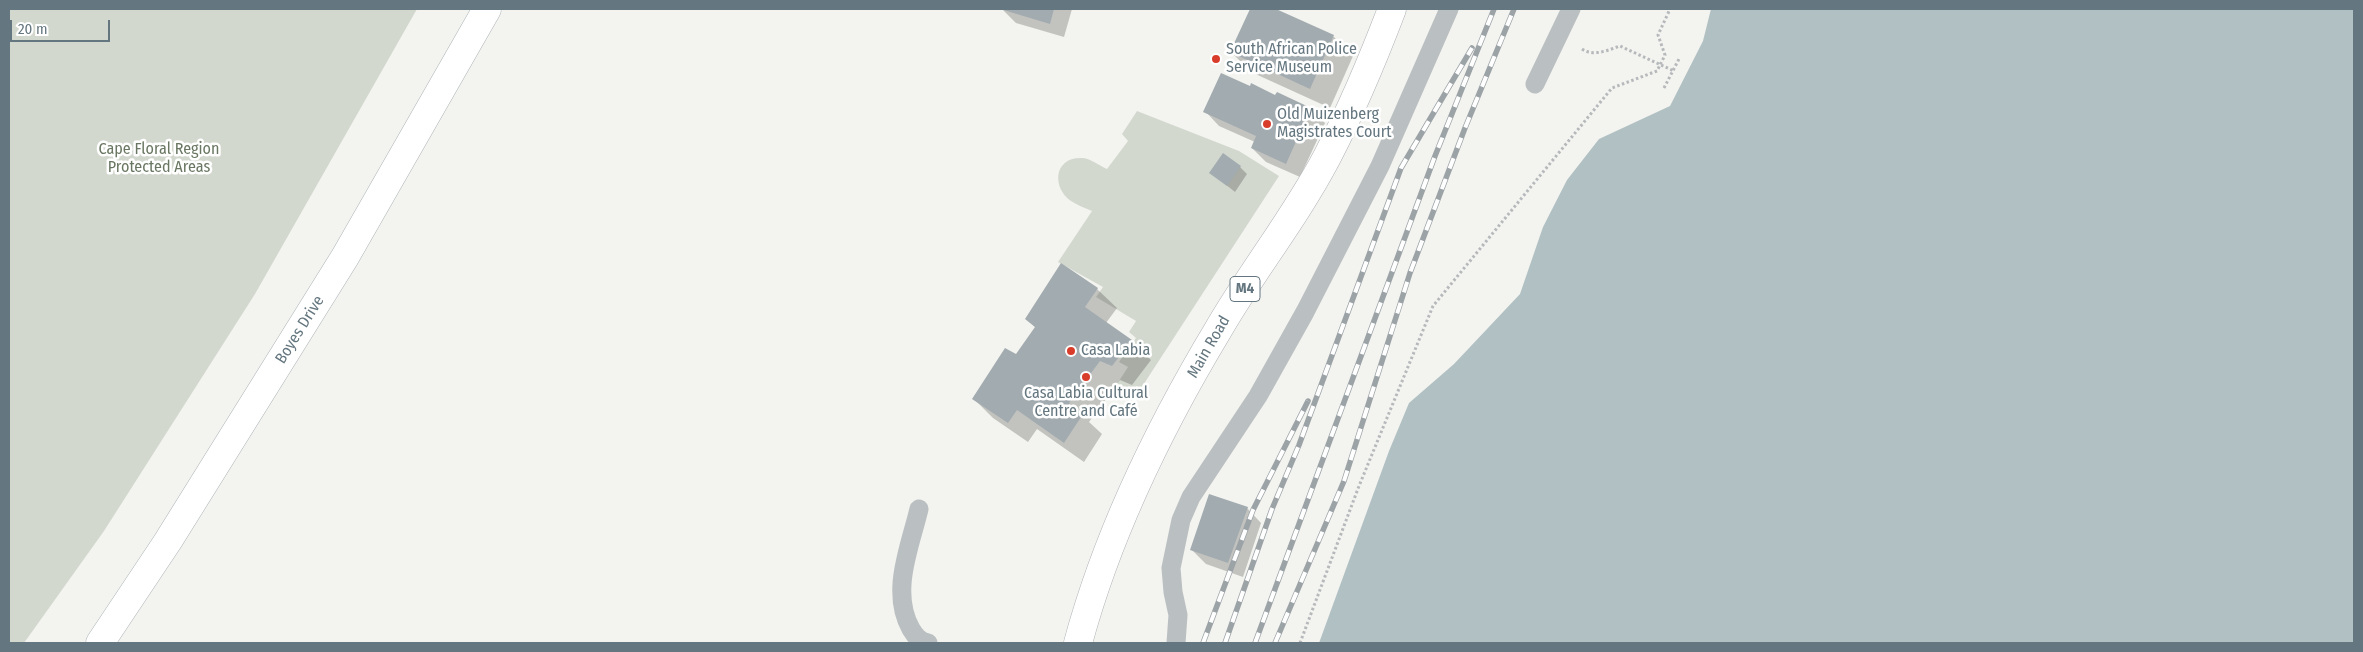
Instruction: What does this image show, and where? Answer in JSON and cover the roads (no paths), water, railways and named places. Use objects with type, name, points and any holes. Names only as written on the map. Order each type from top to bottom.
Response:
[{"type":"main road","name":"Boyes Drive","points":[[100,643],[168,541],[345,257],[488,9]]},
{"type":"main road","name":"Main Road","points":[[1078,643],[1100,571],[1119,522],[1154,446],[1218,329],[1274,244],[1326,159],[1355,99],[1392,9]]},
{"type":"lane","points":[[1176,643],[1178,615],[1172,592],[1171,568],[1174,546],[1181,520],[1191,497],[1258,396],[1300,320],[1380,166],[1449,9]]},
{"type":"lane","points":[[1535,84],[1571,9]]},
{"type":"lane","points":[[919,508],[901,597],[902,611],[914,634],[923,642],[928,643]]},
{"type":"railway","points":[[1255,643],[1435,156],[1494,9]]},
{"type":"railway","points":[[1275,643],[1344,481],[1410,273],[1465,128],[1514,9]]},
{"type":"railway","points":[[1225,643],[1272,509],[1299,445],[1401,168],[1472,48]]},
{"type":"railway","points":[[1203,643],[1253,510],[1308,401]]},
{"type":"place","name":"South African Police Service Museum","points":[[1216,59]]},
{"type":"place","name":"Old Muizenberg Magistrates Court","points":[[1267,124]]},
{"type":"place","name":"Casa Labia","points":[[1071,351]]},
{"type":"place","name":"Casa Labia Cultural Centre and Café","points":[[1086,377]]},
{"type":"park label","name":"Cape Floral Region Protected Areas","points":[[159,159]]}]
